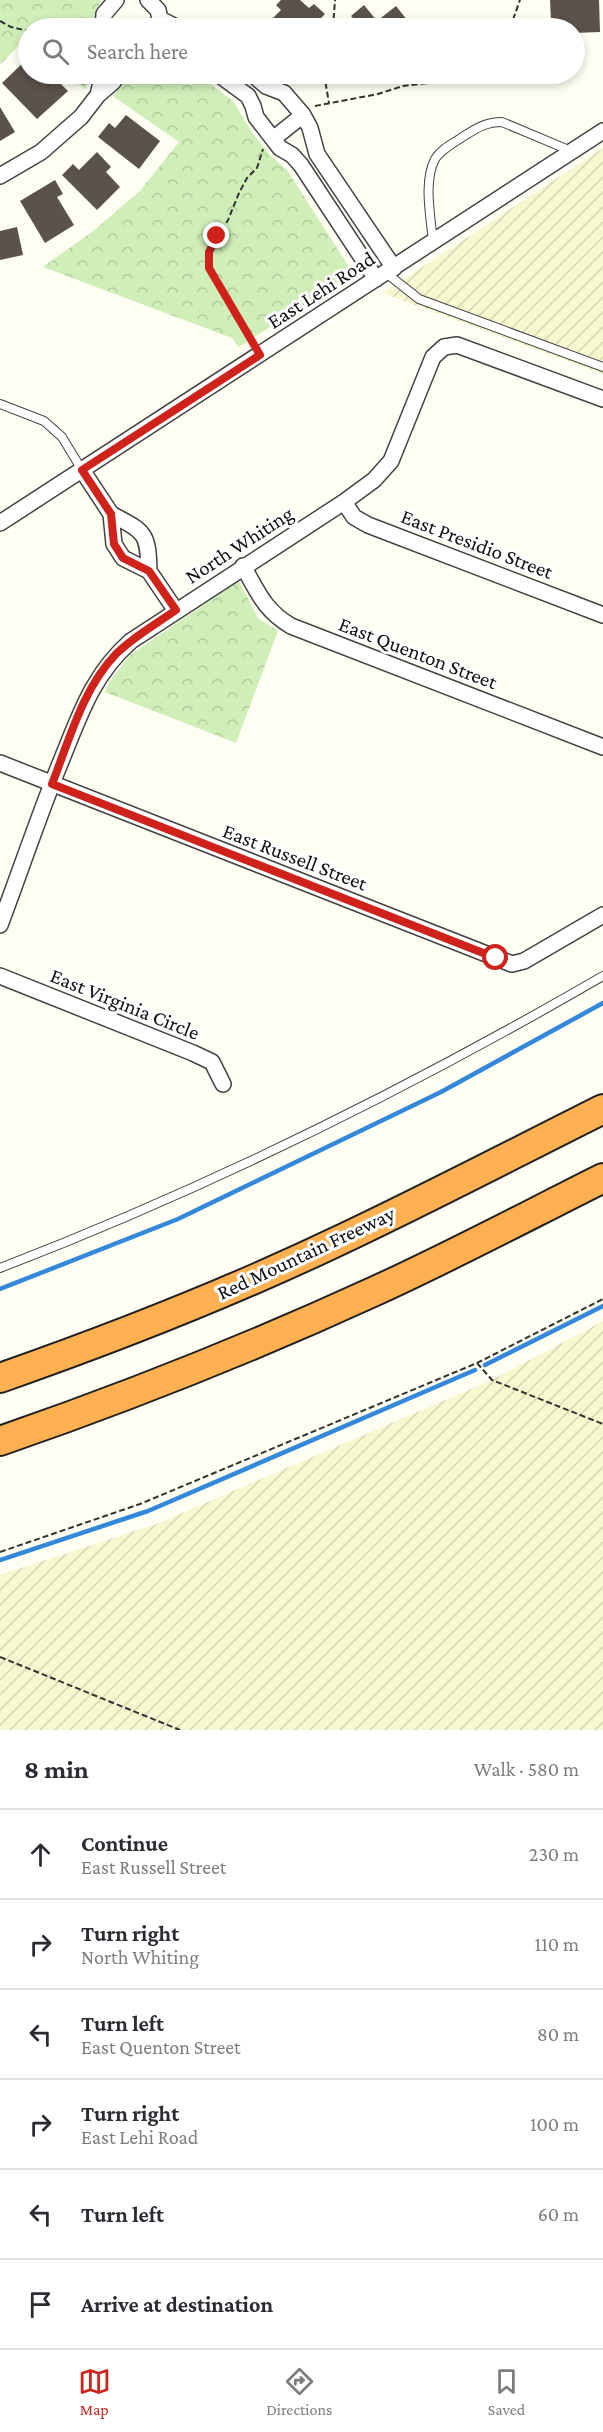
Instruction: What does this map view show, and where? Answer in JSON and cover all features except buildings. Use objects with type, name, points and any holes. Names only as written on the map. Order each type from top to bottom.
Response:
[{"type":"highway","name":"Red Mountain Freeway","points":[[0,1378],[223,1292],[337,1241],[603,1109]]},
{"type":"highway","points":[[0,1441],[73,1416],[278,1334],[376,1291],[603,1178]]},
{"type":"street","points":[[104,18],[104,14],[116,0]]},
{"type":"street","points":[[151,1],[158,10],[160,18]]},
{"type":"street","points":[[98,95],[101,84]]},
{"type":"street","points":[[0,176],[42,152],[81,117],[98,95],[111,84]]},
{"type":"street","points":[[232,84],[248,96],[256,117],[273,139],[280,148],[292,155],[301,165],[385,273]]},
{"type":"street","points":[[264,84],[284,93],[303,115],[310,128],[317,154],[385,273]]},
{"type":"street","points":[[273,139],[303,115]]},
{"type":"street","name":"East Lehi Road","points":[[0,523],[603,131]]},
{"type":"street","name":"North Whiting","points":[[0,925],[52,784],[88,695],[101,673],[115,655],[131,641],[374,480],[391,461],[433,357],[444,347],[457,345],[603,399]]},
{"type":"street","points":[[82,470],[111,514],[114,544],[123,558],[149,571],[176,610]]},
{"type":"street","name":"East Presidio Street","points":[[344,502],[354,517],[368,525],[603,615]]},
{"type":"street","points":[[111,514],[140,529],[148,544],[149,571]]},
{"type":"street","name":"East Quenton Street","points":[[243,566],[266,606],[275,616],[291,626],[603,747]]},
{"type":"street","name":"East Russell Street","points":[[0,763],[512,964],[524,961],[603,915]]},
{"type":"street","name":"East Virginia Circle","points":[[0,976],[194,1053],[212,1062],[223,1084]]},
{"type":"lane","points":[[433,242],[430,186],[435,159],[443,150],[482,125],[492,122],[522,130],[572,152]]},
{"type":"lane","points":[[385,273],[419,299],[603,367]]},
{"type":"lane","points":[[0,404],[44,421],[62,437],[82,470]]},
{"type":"lane","points":[[0,1268],[168,1199],[355,1111],[460,1058],[603,976]]},
{"type":"path","points":[[334,18],[335,0]]},
{"type":"path","points":[[514,18],[520,0]]},
{"type":"path","points":[[0,21],[18,29]]},
{"type":"path","points":[[324,84],[329,103]]},
{"type":"path","points":[[303,115],[311,108],[329,103],[420,84]]},
{"type":"path","points":[[260,355],[218,287],[208,260],[209,252],[228,220],[247,178],[256,168],[265,145],[273,139]]},
{"type":"path","points":[[0,1552],[140,1504],[477,1363],[603,1299]]},
{"type":"path","points":[[477,1363],[492,1380],[603,1424]]},
{"type":"path","points":[[0,1657],[180,1730]]},
{"type":"green space","points":[[0,0],[102,0],[94,18],[18,18],[18,46],[0,65]]},
{"type":"green space","points":[[78,84],[88,84],[85,89]]},
{"type":"green space","points":[[122,84],[210,84],[233,101],[253,134],[271,156],[287,170],[353,273],[239,347],[232,338],[43,267],[93,231],[140,191],[179,142],[113,96]]},
{"type":"green space","points":[[603,148],[603,374],[383,293]]},
{"type":"green space","points":[[239,581],[258,618],[278,631],[236,743],[105,692],[110,681],[130,655]]},
{"type":"green space","points":[[603,1321],[603,1730],[0,1730],[0,1575],[156,1524],[492,1380]]},
{"type":"waterway","points":[[0,1289],[178,1219],[441,1092],[603,1003]]},
{"type":"waterway","points":[[485,1365],[603,1306]]},
{"type":"waterway","points":[[0,1560],[148,1511],[475,1370]]},
{"type":"route","points":[[217,236],[209,252],[209,268],[218,287],[260,355],[82,470],[111,514],[114,544],[123,558],[149,571],[176,610],[131,641],[115,655],[101,673],[88,695],[52,784],[496,958]]}]
